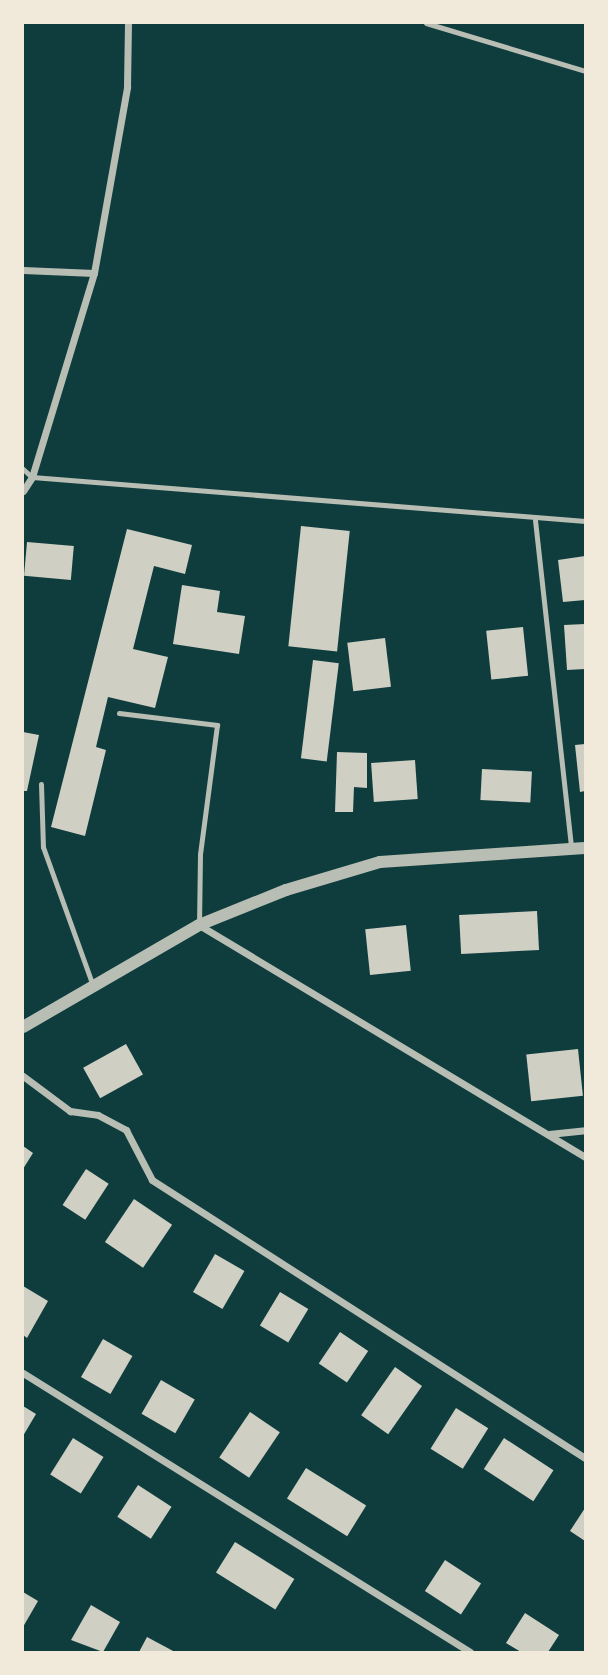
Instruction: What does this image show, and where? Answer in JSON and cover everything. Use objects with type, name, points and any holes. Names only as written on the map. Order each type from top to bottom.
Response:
[{"type":"street","points":[[23,491],[32,477],[94,273],[127,88],[128,23]]},
{"type":"street","points":[[23,270],[94,273]]},
{"type":"street","points":[[23,1027],[200,925],[286,890],[380,862],[585,848]]},
{"type":"street","points":[[200,925],[585,1157]]},
{"type":"street","points":[[23,1076],[70,1111],[98,1115],[126,1130],[152,1180],[585,1458]]},
{"type":"street","points":[[549,1134],[585,1130]]},
{"type":"street","points":[[23,1373],[470,1652]]},
{"type":"lane","points":[[426,23],[585,71]]},
{"type":"lane","points":[[23,469],[32,477],[535,520],[585,521]]},
{"type":"lane","points":[[535,520],[571,848]]},
{"type":"lane","points":[[119,713],[217,725],[200,854],[200,925]]},
{"type":"lane","points":[[41,784],[43,847],[93,986]]},
{"type":"building","points":[[301,526],[350,531],[337,651],[288,646]]},
{"type":"building","points":[[127,529],[192,545],[185,574],[154,566],[133,649],[168,657],[155,708],[108,697],[96,747],[106,750],[85,836],[51,827]]},
{"type":"building","points":[[27,542],[74,546],[71,580],[24,576]]},
{"type":"building","points":[[585,556],[585,600],[563,602],[558,560]]},
{"type":"building","points":[[182,585],[220,591],[217,612],[245,616],[239,654],[173,644]]},
{"type":"building","points":[[585,624],[585,669],[567,670],[564,625]]},
{"type":"building","points":[[523,627],[528,676],[491,680],[486,631]]},
{"type":"building","points":[[385,638],[391,687],[353,691],[347,643]]},
{"type":"building","points":[[313,660],[339,663],[327,761],[301,758]]},
{"type":"building","points":[[23,732],[39,735],[27,791],[23,791]]},
{"type":"building","points":[[585,744],[585,791],[580,792],[575,745]]},
{"type":"building","points":[[337,752],[367,753],[367,788],[354,787],[353,812],[335,812]]},
{"type":"building","points":[[415,760],[418,799],[374,802],[371,763]]},
{"type":"building","points":[[482,769],[532,772],[530,803],[480,800]]},
{"type":"building","points":[[537,911],[539,950],[461,954],[459,915]]},
{"type":"building","points":[[406,925],[411,971],[370,975],[365,929]]},
{"type":"building","points":[[126,1044],[143,1075],[100,1098],[83,1068]]},
{"type":"building","points":[[578,1049],[583,1096],[531,1101],[526,1054]]},
{"type":"building","points":[[23,1146],[33,1153],[23,1169]]},
{"type":"building","points":[[86,1169],[109,1184],[85,1220],[63,1205]]},
{"type":"building","points":[[134,1199],[172,1225],[143,1268],[105,1242]]},
{"type":"building","points":[[215,1254],[244,1271],[222,1309],[193,1292]]},
{"type":"building","points":[[23,1286],[48,1301],[27,1338],[23,1335]]},
{"type":"building","points":[[280,1292],[308,1309],[288,1342],[260,1325]]},
{"type":"building","points":[[340,1332],[368,1351],[347,1383],[319,1364]]},
{"type":"building","points":[[103,1339],[132,1356],[110,1394],[81,1377]]},
{"type":"building","points":[[395,1367],[422,1386],[388,1434],[361,1415]]},
{"type":"building","points":[[161,1380],[195,1400],[175,1433],[142,1414]]},
{"type":"building","points":[[23,1406],[36,1414],[23,1436]]},
{"type":"building","points":[[456,1408],[488,1428],[463,1469],[431,1449]]},
{"type":"building","points":[[250,1412],[280,1432],[249,1478],[219,1458]]},
{"type":"building","points":[[73,1438],[104,1457],[81,1494],[50,1474]]},
{"type":"building","points":[[504,1438],[553,1470],[533,1501],[484,1469]]},
{"type":"building","points":[[306,1468],[366,1506],[347,1536],[287,1499]]},
{"type":"building","points":[[138,1485],[172,1507],[151,1539],[117,1517]]},
{"type":"building","points":[[585,1508],[585,1541],[570,1531]]},
{"type":"building","points":[[235,1542],[294,1579],[275,1610],[216,1573]]},
{"type":"building","points":[[445,1560],[481,1583],[461,1614],[425,1591]]},
{"type":"building","points":[[23,1592],[38,1601],[23,1627]]},
{"type":"building","points":[[91,1605],[120,1622],[103,1652],[71,1640]]},
{"type":"building","points":[[525,1613],[559,1635],[548,1652],[521,1652],[506,1643]]},
{"type":"building","points":[[147,1637],[175,1652],[139,1652]]}]
